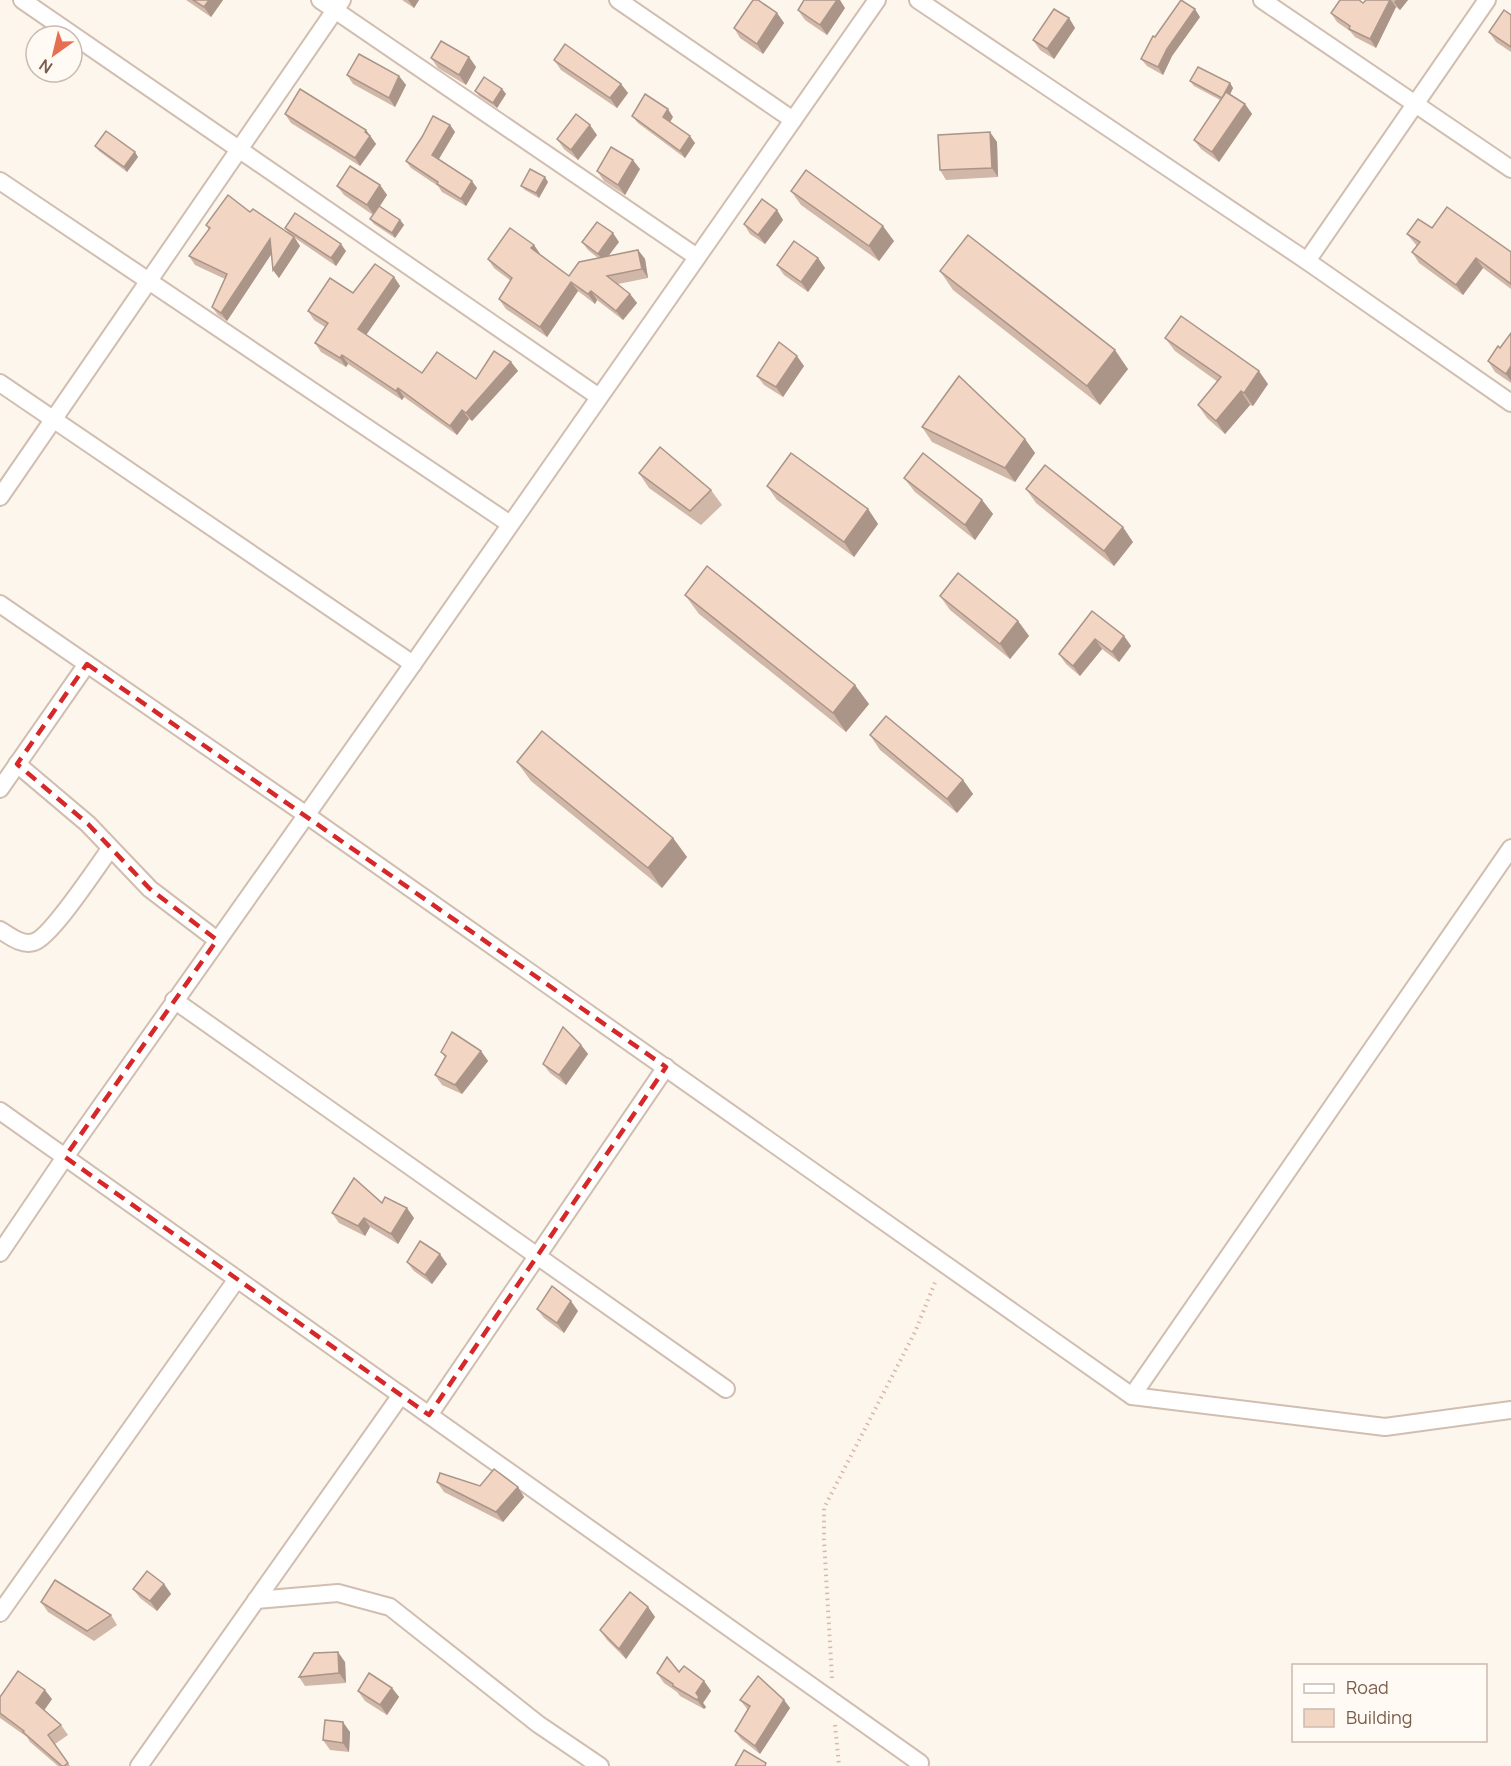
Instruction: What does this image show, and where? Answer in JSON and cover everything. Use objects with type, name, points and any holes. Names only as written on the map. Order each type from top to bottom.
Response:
[{"type":"street","points":[[22,0],[599,397]]},
{"type":"street","points":[[320,0],[339,5],[697,257]]},
{"type":"street","points":[[618,0],[793,120]]},
{"type":"street","points":[[0,1253],[64,1157],[413,664],[877,0]]},
{"type":"street","points":[[918,0],[1307,261],[1511,403]]},
{"type":"street","points":[[1262,0],[1511,169]]},
{"type":"street","points":[[1307,261],[1487,0]]},
{"type":"street","points":[[0,497],[339,5]]},
{"type":"street","points":[[0,180],[510,524]]},
{"type":"street","points":[[0,383],[413,664]]},
{"type":"street","points":[[0,604],[305,814],[1132,1396],[1385,1427],[1511,1410]]},
{"type":"street","points":[[0,789],[87,664]]},
{"type":"street","points":[[17,764],[88,824],[150,889],[217,940]]},
{"type":"street","points":[[1132,1396],[1511,848]]},
{"type":"street","points":[[0,930],[22,943],[35,942],[51,929],[110,849]]},
{"type":"street","points":[[174,1000],[726,1389]]},
{"type":"street","points":[[429,1415],[666,1067]]},
{"type":"street","points":[[0,1111],[920,1763]]},
{"type":"street","points":[[0,1612],[237,1279]]},
{"type":"street","points":[[139,1766],[401,1395]]},
{"type":"street","points":[[256,1600],[338,1593],[390,1607],[538,1724],[600,1766]]},
{"type":"path","points":[[839,1766],[824,1540],[824,1508],[915,1332],[943,1263]]},
{"type":"highlighted area","points":[[87,664],[666,1067],[429,1415],[65,1157],[217,940],[150,889],[88,824],[17,764]]},
{"type":"building","points":[[193,0],[209,0],[204,7]]},
{"type":"building","points":[[753,0],[758,0],[777,13],[757,44],[734,28]]},
{"type":"building","points":[[804,0],[837,0],[820,25],[798,10]]},
{"type":"building","points":[[1181,0],[1195,9],[1167,49],[1158,67],[1141,59],[1153,36],[1155,37]]},
{"type":"building","points":[[1340,0],[1359,0],[1363,3],[1366,0],[1390,0],[1370,39],[1349,29],[1350,26],[1331,13]]},
{"type":"building","points":[[1054,9],[1069,18],[1047,49],[1033,40]]},
{"type":"building","points":[[1504,10],[1511,15],[1511,47],[1489,32]]},
{"type":"building","points":[[441,41],[469,57],[459,75],[431,58]]},
{"type":"building","points":[[565,44],[621,84],[610,98],[554,60]]},
{"type":"building","points":[[359,54],[399,76],[389,98],[347,75]]},
{"type":"building","points":[[1198,67],[1230,83],[1222,98],[1190,81]]},
{"type":"building","points":[[484,77],[502,89],[493,103],[475,91]]},
{"type":"building","points":[[300,89],[366,130],[365,132],[370,136],[355,158],[285,114]]},
{"type":"building","points":[[1226,92],[1245,104],[1212,152],[1194,140]]},
{"type":"building","points":[[645,94],[668,109],[663,117],[690,136],[680,151],[632,116]]},
{"type":"building","points":[[576,114],[590,125],[571,150],[557,139]]},
{"type":"building","points":[[433,116],[450,125],[432,155],[472,181],[461,199],[406,161]]},
{"type":"building","points":[[106,131],[135,152],[124,167],[95,146]]},
{"type":"building","points":[[990,132],[992,168],[940,170],[938,135]]},
{"type":"building","points":[[611,147],[633,160],[618,185],[597,171]]},
{"type":"building","points":[[350,166],[380,185],[367,205],[337,186]]},
{"type":"building","points":[[530,169],[545,177],[536,193],[521,186]]},
{"type":"building","points":[[806,170],[883,226],[869,246],[791,191]]},
{"type":"building","points":[[228,195],[250,212],[253,209],[294,237],[273,270],[270,239],[221,313],[212,307],[227,274],[189,256],[210,228],[206,225]]},
{"type":"building","points":[[762,199],[777,210],[758,235],[744,224]]},
{"type":"building","points":[[379,206],[400,220],[392,233],[370,219]]},
{"type":"building","points":[[1447,207],[1511,252],[1511,284],[1476,258],[1456,285],[1412,252],[1420,242],[1407,234],[1418,219],[1432,228]]},
{"type":"building","points":[[295,213],[341,244],[331,258],[285,228]]},
{"type":"building","points":[[597,222],[613,233],[598,254],[582,242]]},
{"type":"building","points":[[510,228],[534,245],[531,248],[569,276],[579,262],[638,250],[642,269],[607,276],[630,294],[616,311],[591,291],[588,294],[571,282],[540,327],[499,299],[512,278],[488,259]]},
{"type":"building","points":[[968,235],[1115,350],[1087,386],[940,271]]},
{"type":"building","points":[[794,241],[818,258],[801,282],[777,265]]},
{"type":"building","points":[[375,264],[394,277],[358,329],[422,373],[437,352],[476,379],[494,351],[511,362],[466,413],[462,410],[450,426],[398,388],[396,391],[342,355],[340,358],[315,343],[328,323],[308,311],[330,278],[353,293]]},
{"type":"building","points":[[1181,316],[1259,371],[1244,393],[1241,391],[1216,421],[1198,405],[1221,377],[1165,338]]},
{"type":"building","points":[[1511,333],[1511,366],[1506,374],[1488,361]]},
{"type":"building","points":[[779,342],[797,356],[776,387],[757,376]]},
{"type":"building","points":[[959,376],[1025,439],[1005,468],[922,427]]},
{"type":"building","points":[[660,447],[711,490],[690,511],[639,473]]},
{"type":"building","points":[[791,453],[868,509],[844,542],[767,486]]},
{"type":"building","points":[[923,453],[982,500],[965,525],[904,478]]},
{"type":"building","points":[[1045,465],[1123,527],[1104,551],[1026,489]]},
{"type":"building","points":[[707,566],[855,685],[833,713],[685,595]]},
{"type":"building","points":[[958,573],[1018,621],[1000,644],[940,596]]},
{"type":"building","points":[[1092,611],[1124,636],[1112,652],[1095,639],[1073,666],[1059,654]]},
{"type":"building","points":[[886,716],[963,780],[947,799],[870,735]]},
{"type":"building","points":[[542,731],[673,838],[648,868],[517,762]]},
{"type":"building","points":[[563,1027],[581,1045],[559,1075],[543,1064]]},
{"type":"building","points":[[452,1032],[481,1051],[455,1085],[435,1075],[446,1056],[441,1052]]},
{"type":"building","points":[[354,1178],[382,1203],[385,1197],[407,1208],[391,1234],[364,1218],[358,1226],[332,1213]]},
{"type":"building","points":[[420,1241],[440,1254],[425,1275],[407,1262]]},
{"type":"building","points":[[552,1286],[571,1301],[557,1323],[537,1309]]},
{"type":"building","points":[[494,1469],[518,1487],[496,1512],[437,1482],[440,1473],[480,1486]]},
{"type":"building","points":[[147,1571],[164,1584],[150,1601],[133,1589]]},
{"type":"building","points":[[55,1580],[111,1615],[87,1631],[41,1602]]},
{"type":"building","points":[[630,1592],[648,1607],[619,1649],[600,1630]]},
{"type":"building","points":[[338,1652],[339,1673],[299,1677],[314,1653]]},
{"type":"building","points":[[667,1657],[679,1672],[684,1666],[704,1681],[696,1693],[699,1697],[697,1700],[673,1686],[657,1673]]},
{"type":"building","points":[[18,1671],[45,1690],[36,1703],[61,1725],[48,1735],[68,1763],[64,1766],[0,1713],[0,1697]]},
{"type":"building","points":[[369,1673],[392,1688],[380,1705],[358,1691]]},
{"type":"building","points":[[758,1676],[784,1700],[755,1746],[735,1731],[750,1706],[740,1700]]},
{"type":"building","points":[[325,1720],[343,1722],[343,1743],[323,1740]]},
{"type":"building","points":[[744,1750],[766,1763],[765,1766],[735,1766]]}]
